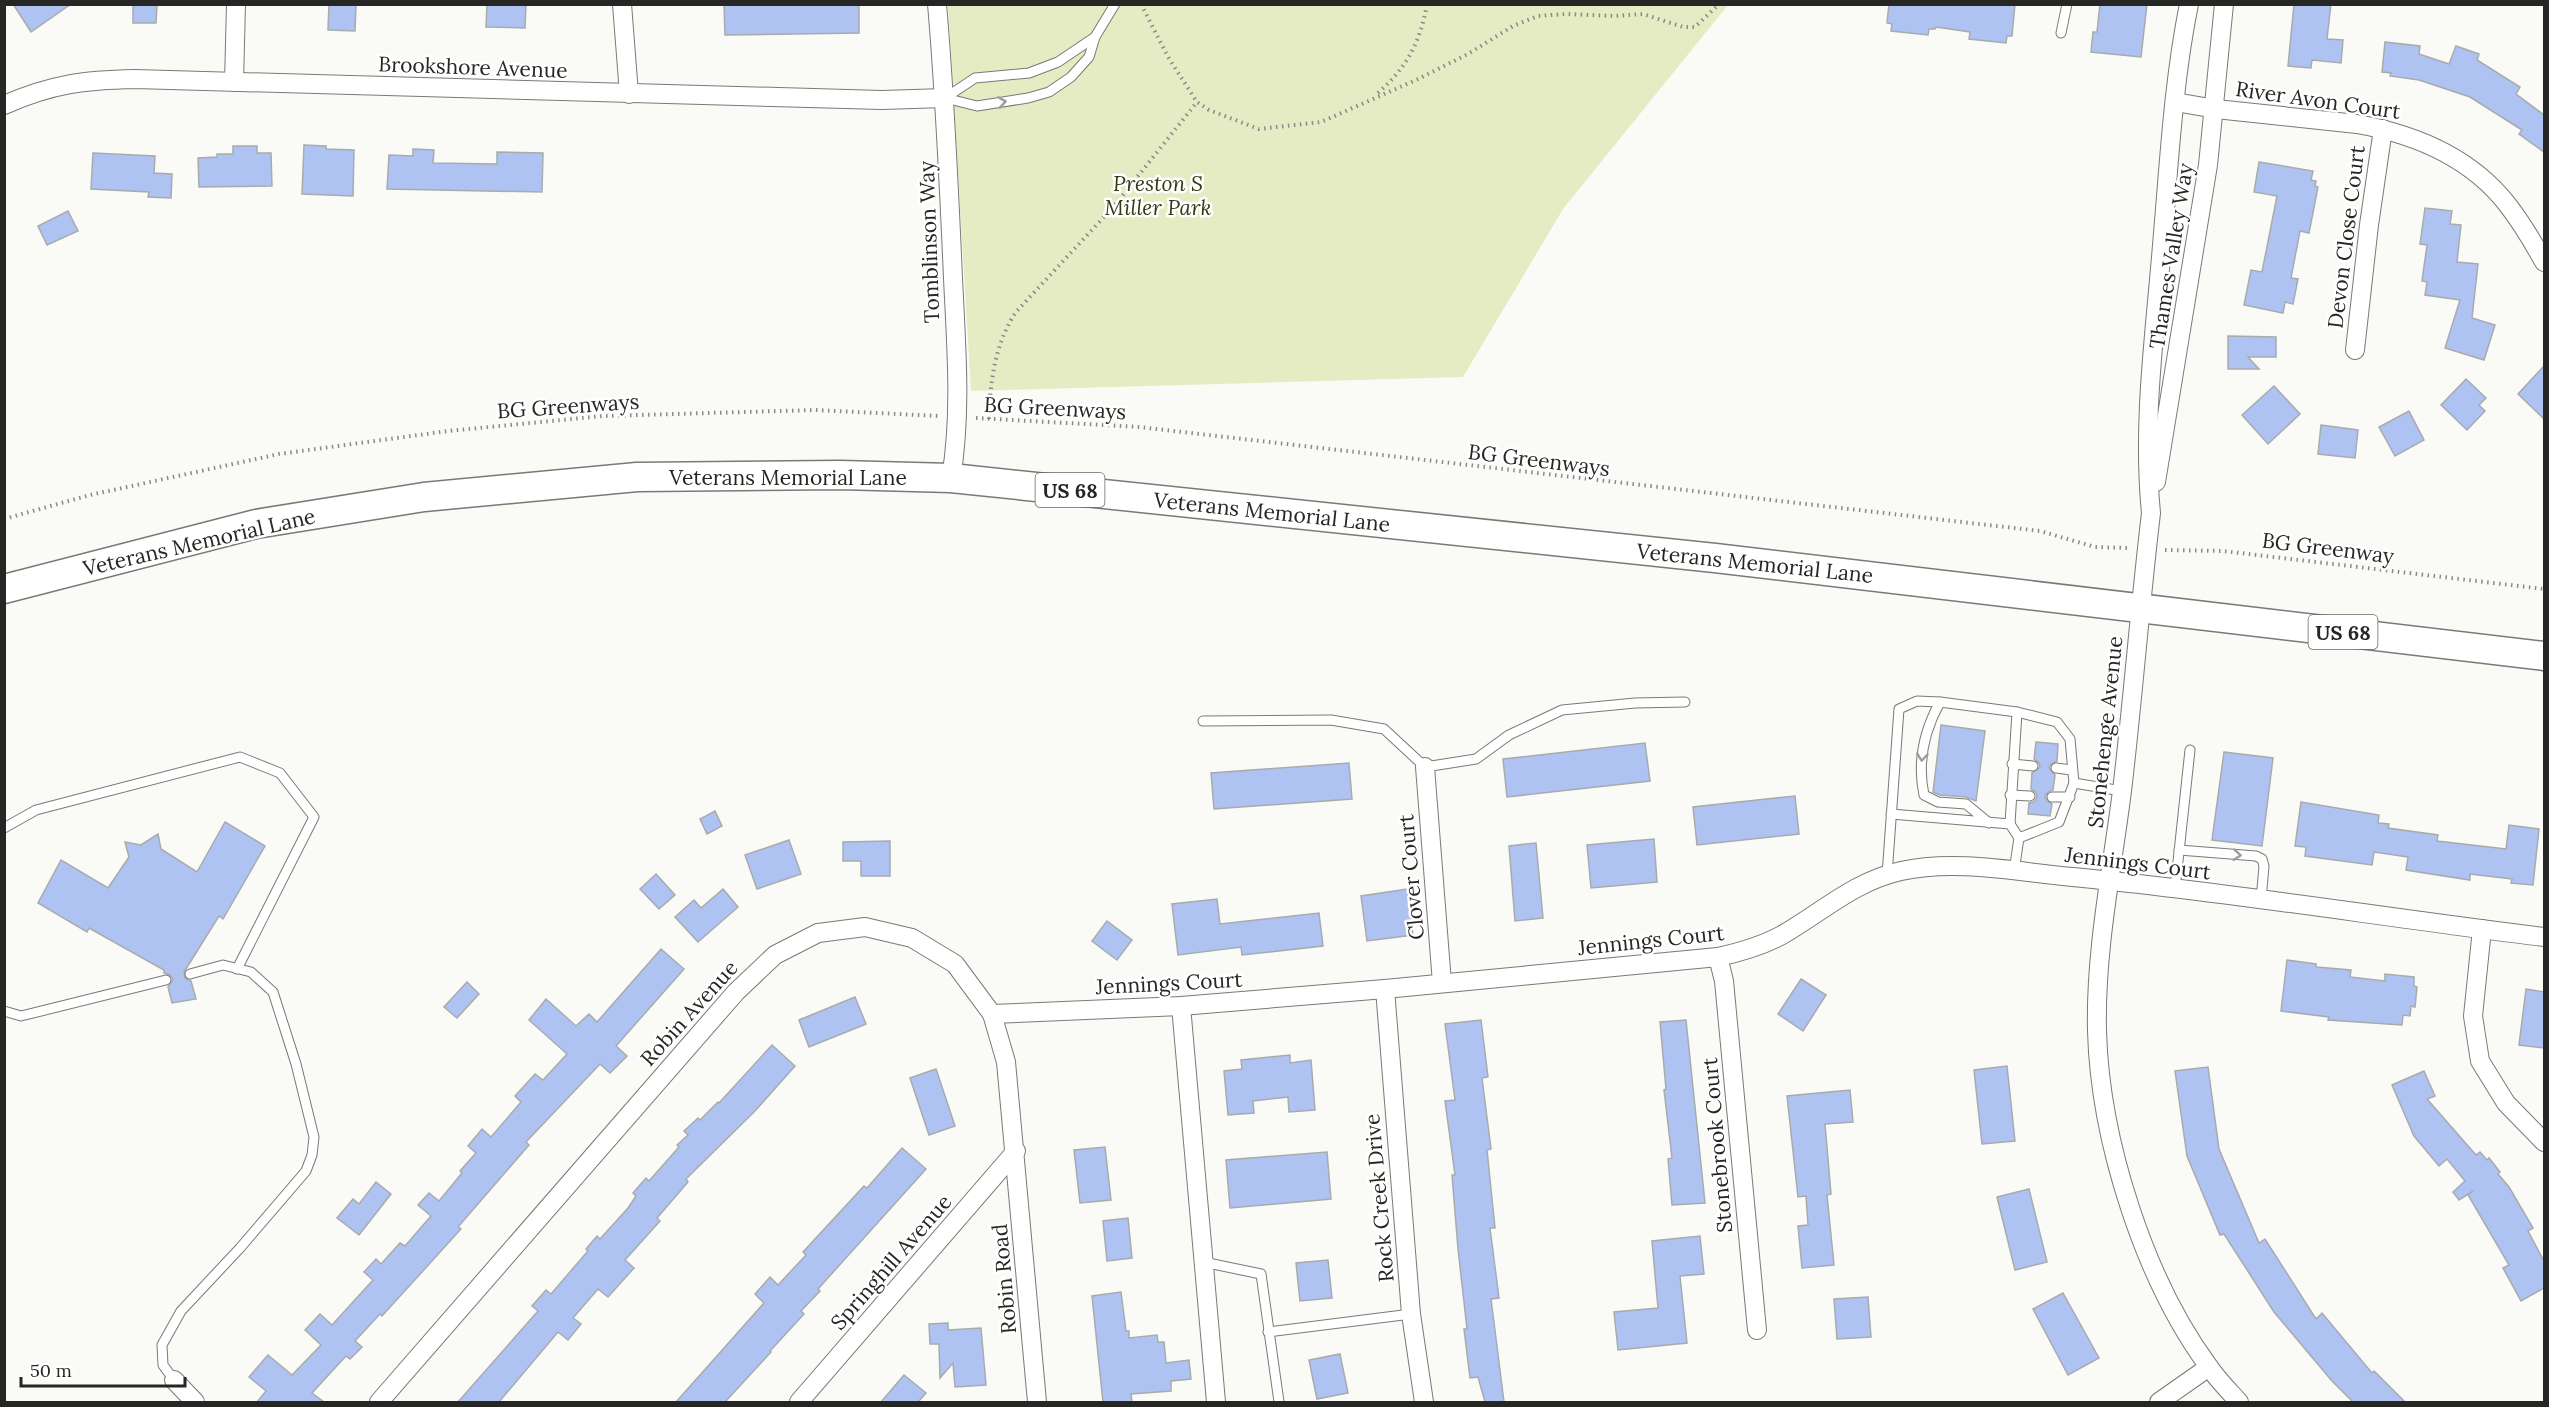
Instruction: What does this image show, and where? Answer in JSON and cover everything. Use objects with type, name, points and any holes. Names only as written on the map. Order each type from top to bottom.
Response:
[{"type":"main road","name":"Veterans Memorial Lane","points":[[4,590],[256,524],[424,497],[637,477],[840,475],[951,478],[1715,558],[2544,656]]},
{"type":"street","points":[[234,82],[236,4]]},
{"type":"street","points":[[622,4],[629,94]]},
{"type":"street","name":"Tomblinson Way","points":[[937,4],[945,98],[957,417],[957,444],[951,478]]},
{"type":"street","name":"Thames Valley Way","points":[[2151,513],[2147,434],[2175,102],[2189,4]]},
{"type":"street","name":"Thames Valley Way","points":[[2141,609],[2151,513],[2216,109],[2224,4]]},
{"type":"street","name":"Brookshore Avenue","points":[[4,105],[33,92],[66,83],[91,80],[882,100],[945,98]]},
{"type":"street","name":"River Avon Court","points":[[2175,102],[2216,109],[2335,121],[2383,129],[2425,142],[2448,153],[2489,184],[2507,203],[2544,262]]},
{"type":"street","name":"Devon Close Court","points":[[2355,350],[2368,225],[2383,129]]},
{"type":"street","name":"Stonehenge Avenue","points":[[2141,609],[2122,791],[2101,956],[2097,1031],[2104,1106],[2120,1177],[2144,1244],[2173,1309],[2209,1367],[2239,1402]]},
{"type":"street","name":"Clover Court","points":[[1425,767],[1442,983]]},
{"type":"street","name":"Jennings Court","points":[[992,1014],[1181,1006],[1718,957],[1759,946],[1781,936],[1846,893],[1887,875],[1929,867],[2014,871],[2110,880],[2544,937]]},
{"type":"street","name":"Robin Avenue","points":[[379,1402],[736,992],[775,955],[818,933],[865,927],[912,938],[955,964],[992,1014],[1006,1062],[1016,1151]]},
{"type":"street","points":[[2482,929],[2473,1016],[2480,1061],[2506,1103],[2544,1142]]},
{"type":"street","name":"Stonebrook Court","points":[[1718,957],[1724,981],[1757,1330]]},
{"type":"street","name":"Rock Creek Drive","points":[[1385,989],[1411,1314],[1424,1402]]},
{"type":"street","points":[[1181,1006],[1216,1402]]},
{"type":"street","name":"Springhill Avenue","points":[[799,1402],[1016,1151]]},
{"type":"street","name":"Robin Road","points":[[1016,1151],[1037,1402]]},
{"type":"street","points":[[2159,1402],[2209,1367]]},
{"type":"street","points":[[174,1380],[195,1402]]},
{"type":"lane","points":[[945,98],[977,106],[1028,98],[1049,92],[1071,76],[1089,57],[1095,37],[1114,4]]},
{"type":"lane","points":[[2061,33],[2067,4]]},
{"type":"lane","points":[[945,98],[975,78],[1029,72],[1058,62],[1095,37]]},
{"type":"lane","points":[[1887,875],[1899,710],[1917,701],[2017,712],[2057,722],[2070,739],[2074,783],[2059,822],[2019,838]]},
{"type":"lane","points":[[1203,721],[1330,720],[1384,729],[1425,767],[1476,759],[1509,735],[1562,710],[1635,703],[1685,702]]},
{"type":"lane","points":[[1941,702],[1929,722],[1921,755],[1921,781],[1924,795],[1938,802],[1966,804],[1989,823]]},
{"type":"lane","points":[[2014,871],[2019,838],[2010,824],[2010,795],[2017,712]]},
{"type":"lane","points":[[2175,889],[2190,750]]},
{"type":"lane","points":[[4,828],[36,810],[240,757],[280,773],[314,817],[237,969]]},
{"type":"lane","points":[[2012,764],[2033,766]]},
{"type":"lane","points":[[2056,768],[2072,770]]},
{"type":"lane","points":[[2074,783],[2122,791]]},
{"type":"lane","points":[[2010,795],[2030,796]]},
{"type":"lane","points":[[2052,797],[2070,797]]},
{"type":"lane","points":[[1891,814],[2010,824]]},
{"type":"lane","points":[[2179,850],[2256,856],[2262,859],[2264,866],[2261,900]]},
{"type":"lane","points":[[174,1380],[163,1365],[162,1345],[181,1311],[306,1171],[312,1155],[314,1137],[296,1064],[273,992],[251,972],[223,965],[190,974]]},
{"type":"lane","points":[[4,1011],[21,1016],[166,980]]},
{"type":"lane","points":[[1203,1262],[1261,1274],[1279,1402]]},
{"type":"lane","points":[[1268,1332],[1411,1314]]},
{"type":"path","points":[[1141,4],[1168,57],[1197,102],[1209,110],[1259,129],[1321,122],[1416,80],[1468,54],[1513,26],[1538,16],[1643,14],[1683,27],[1695,27],[1719,4]]},
{"type":"path","points":[[1374,97],[1397,76],[1414,50],[1424,23],[1427,4]]},
{"type":"path","points":[[989,419],[989,396],[993,374],[1000,341],[1007,325],[1016,312],[1114,205],[1197,102]]},
{"type":"path","name":"BG Greenways","points":[[4,519],[90,495],[279,454],[448,431],[603,416],[803,410],[1163,430],[2040,531],[2095,547],[2106,547]]},
{"type":"path","name":"BG Greenway","points":[[2106,547],[2223,551],[2544,589]]},
{"type":"green space","name":"Preston S Miller Park","points":[[948,5],[1728,5],[1563,209],[1463,377],[971,391]]},
{"type":"building","points":[[13,4],[71,4],[31,32]]},
{"type":"building","points":[[133,4],[157,4],[156,23],[133,23]]},
{"type":"building","points":[[329,4],[356,4],[355,31],[328,30]]},
{"type":"building","points":[[487,4],[526,4],[525,28],[486,27]]},
{"type":"building","points":[[724,4],[859,4],[859,33],[725,35]]},
{"type":"building","points":[[1889,4],[2015,4],[2012,36],[2007,36],[2006,43],[1969,39],[1970,32],[1936,27],[1929,29],[1928,35],[1891,31],[1892,24],[1887,23]]},
{"type":"building","points":[[2100,4],[2147,4],[2141,57],[2091,52],[2093,32],[2097,32]]},
{"type":"building","points":[[2294,4],[2331,4],[2327,39],[2343,40],[2341,63],[2312,60],[2311,68],[2288,66]]},
{"type":"building","points":[[2385,42],[2420,46],[2419,54],[2449,64],[2456,46],[2479,54],[2477,60],[2520,87],[2516,94],[2544,115],[2544,152],[2519,134],[2522,130],[2470,97],[2419,80],[2390,76],[2391,73],[2382,72]]},
{"type":"building","points":[[304,145],[354,150],[353,196],[302,194]]},
{"type":"building","points":[[233,146],[257,146],[257,153],[271,153],[272,186],[199,187],[198,158],[217,157],[217,154],[233,154]]},
{"type":"building","points":[[413,149],[434,150],[433,163],[497,164],[497,152],[543,153],[542,192],[387,189],[389,155],[413,156]]},
{"type":"building","points":[[93,153],[155,156],[154,173],[172,174],[171,198],[148,197],[149,192],[91,189]]},
{"type":"building","points":[[2259,162],[2313,171],[2311,180],[2316,181],[2315,186],[2318,187],[2309,233],[2300,231],[2291,278],[2298,279],[2293,304],[2285,302],[2283,313],[2244,305],[2251,270],[2262,272],[2277,196],[2254,192]]},
{"type":"building","points":[[2425,208],[2452,211],[2450,224],[2461,225],[2457,262],[2478,264],[2472,318],[2495,325],[2484,360],[2445,348],[2460,300],[2425,295],[2427,282],[2422,281],[2427,245],[2420,244]]},
{"type":"building","points":[[68,211],[78,231],[47,245],[38,226]]},
{"type":"building","points":[[2228,336],[2276,337],[2276,357],[2248,357],[2259,369],[2228,369]]},
{"type":"building","points":[[2544,366],[2544,419],[2518,394]]},
{"type":"building","points":[[2466,379],[2486,398],[2479,405],[2485,411],[2467,430],[2441,405]]},
{"type":"building","points":[[2274,386],[2300,414],[2268,444],[2242,415]]},
{"type":"building","points":[[2409,411],[2424,440],[2395,456],[2379,427]]},
{"type":"building","points":[[2321,425],[2358,430],[2355,458],[2318,454]]},
{"type":"building","points":[[1941,725],[1985,731],[1976,801],[1966,797],[1940,795],[1933,792]]},
{"type":"building","points":[[2036,742],[2058,744],[2057,761],[2049,768],[2055,775],[2053,790],[2045,796],[2052,804],[2050,816],[2028,814],[2029,803],[2034,802],[2037,797],[2036,792],[2031,789],[2032,773],[2040,767],[2034,759]]},
{"type":"building","points":[[1645,743],[1650,781],[1507,797],[1503,759]]},
{"type":"building","points":[[2224,752],[2273,758],[2262,846],[2212,840]]},
{"type":"building","points":[[1349,763],[1352,799],[1214,809],[1211,773]]},
{"type":"building","points":[[1795,796],[1799,834],[1697,845],[1693,807]]},
{"type":"building","points":[[2301,802],[2379,815],[2378,823],[2389,824],[2388,828],[2438,835],[2437,841],[2506,849],[2509,825],[2539,829],[2533,885],[2511,883],[2512,879],[2470,874],[2470,880],[2406,870],[2408,857],[2374,852],[2372,865],[2305,856],[2306,847],[2295,846]]},
{"type":"building","points":[[715,811],[722,826],[707,834],[700,819]]},
{"type":"building","points":[[225,822],[265,846],[223,919],[219,916],[184,972],[185,978],[191,981],[196,999],[172,1003],[168,987],[173,979],[164,973],[164,970],[89,928],[87,932],[38,903],[61,860],[108,888],[129,857],[125,842],[141,845],[158,834],[161,849],[197,872]]},
{"type":"building","points":[[1654,839],[1657,882],[1591,888],[1587,845]]},
{"type":"building","points":[[789,840],[801,874],[757,889],[745,855]]},
{"type":"building","points":[[890,841],[890,876],[861,876],[861,861],[843,861],[843,842]]},
{"type":"building","points":[[1536,843],[1543,918],[1515,921],[1509,846]]},
{"type":"building","points":[[656,874],[675,895],[659,909],[640,889]]},
{"type":"building","points":[[723,889],[738,907],[698,942],[675,917],[694,900],[701,908]]},
{"type":"building","points":[[1407,889],[1413,935],[1367,941],[1361,896]]},
{"type":"building","points":[[1217,899],[1220,924],[1319,913],[1323,946],[1242,955],[1241,947],[1178,955],[1172,904]]},
{"type":"building","points":[[1107,921],[1132,940],[1117,960],[1092,941]]},
{"type":"building","points":[[661,949],[684,969],[616,1046],[627,1056],[610,1073],[600,1064],[526,1142],[529,1145],[458,1227],[461,1229],[382,1316],[380,1314],[355,1341],[362,1347],[350,1359],[346,1356],[312,1393],[324,1402],[257,1402],[266,1391],[249,1377],[268,1355],[292,1375],[321,1345],[305,1330],[320,1314],[332,1325],[373,1280],[364,1272],[376,1259],[381,1264],[400,1243],[405,1246],[431,1216],[418,1205],[429,1193],[439,1201],[476,1153],[468,1146],[482,1129],[491,1137],[521,1102],[515,1096],[535,1074],[543,1080],[567,1054],[529,1020],[546,999],[576,1026],[589,1014],[597,1022]]},
{"type":"building","points":[[2287,960],[2316,964],[2316,967],[2351,970],[2350,977],[2385,981],[2385,974],[2414,977],[2414,986],[2417,987],[2415,1007],[2411,1006],[2410,1016],[2403,1015],[2402,1025],[2328,1020],[2329,1017],[2281,1011]]},
{"type":"building","points":[[1801,979],[1826,995],[1803,1031],[1778,1014]]},
{"type":"building","points":[[467,982],[479,994],[457,1018],[444,1007]]},
{"type":"building","points":[[2526,989],[2544,992],[2544,1048],[2519,1045]]},
{"type":"building","points":[[855,997],[866,1024],[809,1047],[799,1020]]},
{"type":"building","points":[[1481,1020],[1488,1077],[1482,1078],[1491,1149],[1487,1150],[1495,1228],[1490,1228],[1499,1298],[1491,1299],[1504,1402],[1485,1402],[1478,1377],[1470,1378],[1452,1175],[1455,1175],[1445,1101],[1455,1100],[1445,1024]]},
{"type":"building","points":[[1686,1020],[1705,1203],[1672,1205],[1668,1159],[1672,1158],[1664,1090],[1666,1089],[1660,1022]]},
{"type":"building","points":[[772,1045],[795,1066],[755,1111],[686,1179],[688,1182],[657,1218],[660,1221],[625,1260],[634,1268],[608,1297],[598,1289],[573,1318],[581,1324],[568,1340],[558,1332],[499,1402],[458,1402],[538,1311],[532,1306],[546,1290],[551,1294],[588,1251],[586,1249],[597,1236],[600,1239],[628,1208],[636,1196],[633,1193],[646,1178],[649,1181],[679,1147],[677,1145],[688,1135],[684,1131],[719,1103]]},
{"type":"building","points":[[1290,1055],[1290,1063],[1311,1060],[1315,1110],[1289,1112],[1288,1097],[1253,1101],[1254,1113],[1228,1115],[1224,1071],[1242,1069],[1241,1060]]},
{"type":"building","points":[[2007,1066],[2015,1141],[1982,1144],[1974,1070]]},
{"type":"building","points":[[2208,1067],[2219,1149],[2259,1243],[2265,1239],[2316,1319],[2322,1313],[2372,1373],[2374,1371],[2405,1402],[2353,1402],[2332,1381],[2274,1312],[2224,1234],[2220,1235],[2187,1156],[2175,1071]]},
{"type":"building","points":[[936,1069],[955,1126],[929,1135],[910,1078]]},
{"type":"building","points":[[2424,1071],[2435,1096],[2427,1099],[2476,1155],[2480,1152],[2487,1160],[2489,1158],[2500,1172],[2498,1174],[2509,1187],[2533,1228],[2528,1231],[2544,1261],[2544,1288],[2521,1301],[2503,1268],[2509,1265],[2468,1195],[2473,1191],[2459,1200],[2453,1192],[2465,1181],[2447,1159],[2439,1166],[2414,1136],[2392,1085]]},
{"type":"building","points":[[1850,1090],[1853,1122],[1825,1124],[1831,1194],[1827,1195],[1834,1265],[1802,1268],[1798,1226],[1808,1225],[1806,1196],[1798,1197],[1787,1096]]},
{"type":"building","points":[[1105,1147],[1111,1200],[1080,1203],[1074,1150]]},
{"type":"building","points":[[902,1148],[926,1169],[818,1289],[820,1291],[801,1311],[804,1314],[771,1352],[725,1402],[676,1402],[764,1303],[755,1294],[770,1277],[778,1285],[806,1255],[803,1252],[864,1186],[867,1188]]},
{"type":"building","points":[[1327,1152],[1331,1199],[1230,1208],[1226,1160]]},
{"type":"building","points":[[376,1182],[391,1194],[359,1235],[337,1218],[353,1199],[359,1204]]},
{"type":"building","points":[[2029,1189],[2047,1262],[2015,1270],[1997,1197]]},
{"type":"building","points":[[1128,1218],[1132,1258],[1107,1261],[1103,1221]]},
{"type":"building","points":[[1700,1236],[1704,1274],[1680,1276],[1687,1343],[1618,1350],[1614,1312],[1658,1308],[1652,1241]]},
{"type":"building","points":[[1328,1260],[1332,1298],[1300,1301],[1296,1263]]},
{"type":"building","points":[[1121,1292],[1129,1338],[1157,1335],[1158,1342],[1164,1342],[1166,1363],[1189,1360],[1191,1379],[1171,1381],[1171,1391],[1131,1394],[1132,1402],[1103,1402],[1092,1296]]},
{"type":"building","points":[[2063,1293],[2099,1358],[2068,1375],[2033,1309]]},
{"type":"building","points":[[1868,1297],[1871,1337],[1837,1339],[1834,1299]]},
{"type":"building","points":[[948,1323],[948,1330],[981,1328],[986,1385],[955,1387],[953,1363],[940,1378],[939,1344],[930,1344],[929,1324]]},
{"type":"building","points":[[1340,1354],[1348,1393],[1317,1399],[1309,1360]]},
{"type":"building","points":[[904,1375],[926,1393],[918,1402],[881,1402]]}]
